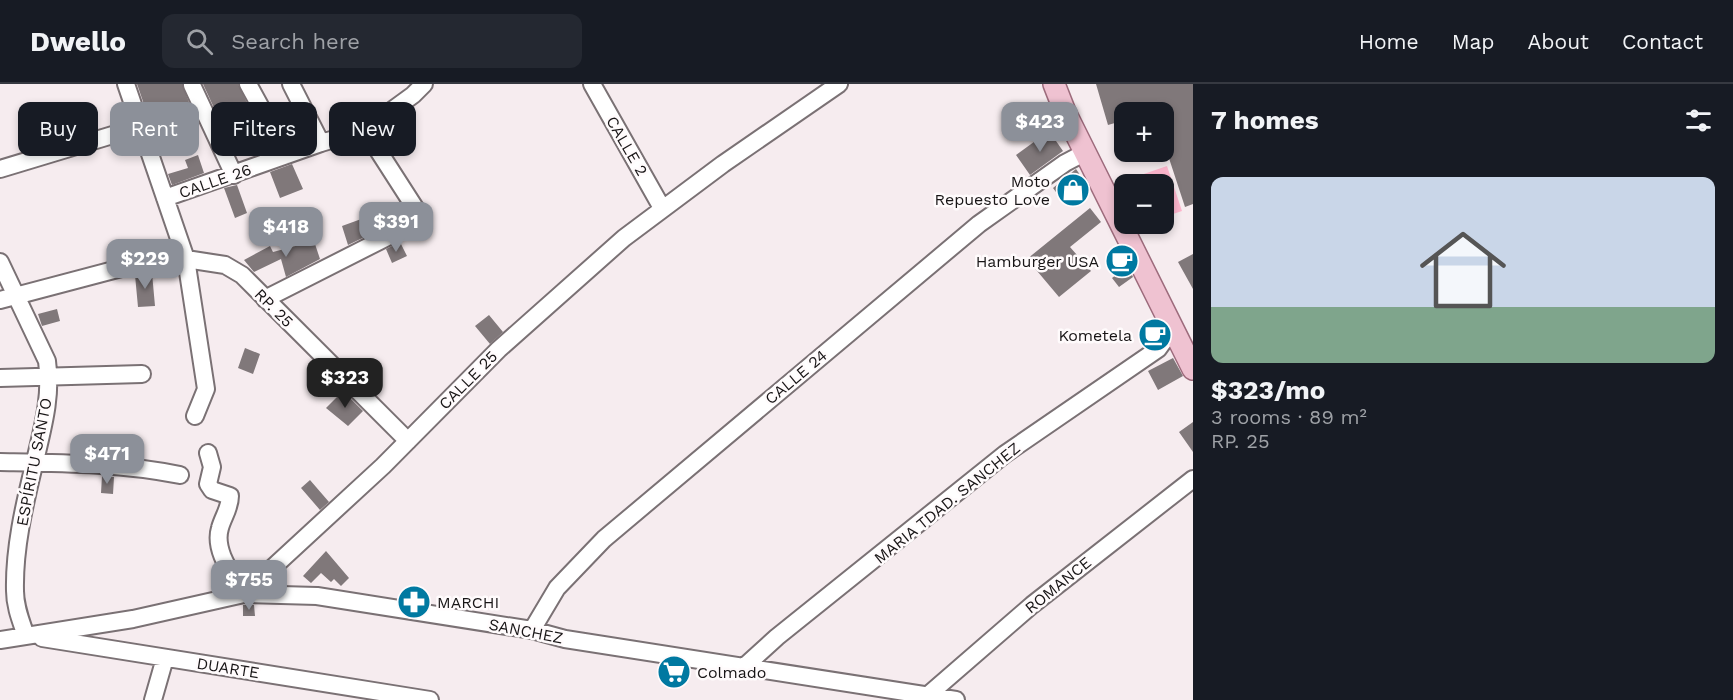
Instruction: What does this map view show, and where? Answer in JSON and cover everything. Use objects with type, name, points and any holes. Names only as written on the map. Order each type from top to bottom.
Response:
[{"type":"main road","points":[[1054,84],[1065,112],[1185,336],[1193,369]]},
{"type":"street","points":[[126,84],[131,102]]},
{"type":"street","points":[[248,84],[258,102]]},
{"type":"street","points":[[291,84],[321,143]]},
{"type":"street","name":"CALLE 26","points":[[403,102],[424,84]]},
{"type":"street","name":"CALLE 2","points":[[592,84],[662,208]]},
{"type":"street","name":"CALLE 25","points":[[244,594],[375,474],[499,349],[624,237],[723,164],[839,84]]},
{"type":"street","points":[[192,85],[234,175]]},
{"type":"street","points":[[0,170],[110,136]]},
{"type":"street","name":"CALLE 26","points":[[317,145],[329,141]]},
{"type":"street","name":"CALLE 24","points":[[532,630],[557,588],[613,531],[979,224],[1065,163],[1086,152]]},
{"type":"street","points":[[150,156],[186,260],[206,389],[195,416]]},
{"type":"street","name":"CALLE 26","points":[[165,198],[287,156]]},
{"type":"street","points":[[265,299],[417,222],[419,214],[382,156]]},
{"type":"street","name":"RP. 25","points":[[8,298],[144,262],[186,260],[225,265],[242,275],[408,441]]},
{"type":"street","name":"ESPÍRITU SANTO","points":[[0,262],[8,298],[47,361],[49,376],[44,430],[34,463],[20,528],[15,592],[19,614],[27,636]]},
{"type":"street","name":"MARIA TDAD. SANCHEZ","points":[[744,667],[777,637],[1005,454],[1158,349],[1185,336]]},
{"type":"street","points":[[0,378],[142,374]]},
{"type":"street","points":[[208,453],[212,467],[208,484],[212,490],[230,496],[230,502],[219,530],[221,554],[244,594]]},
{"type":"street","points":[[0,462],[91,464],[148,469],[180,475]]},
{"type":"street","name":"ROMANCE","points":[[927,696],[1032,605],[1193,479]]},
{"type":"street","name":"SANCHEZ","points":[[0,640],[133,619],[244,594],[317,596],[532,630],[565,639],[956,700]]},
{"type":"street","name":"DUARTE","points":[[27,636],[430,700]]},
{"type":"street","points":[[153,700],[165,658]]},
{"type":"shaded area","points":[[1167,166],[1170,174],[1144,174]]},
{"type":"shaded area","points":[[1174,187],[1182,211],[1174,214]]},
{"type":"building","points":[[137,84],[182,84],[189,102],[143,102]]},
{"type":"building","points":[[203,84],[238,84],[247,102],[211,102]]},
{"type":"building","points":[[1096,84],[1193,84],[1193,204],[1185,207],[1170,162],[1174,162],[1174,102],[1114,102],[1114,123],[1108,125]]},
{"type":"building","points":[[1049,131],[1063,151],[1030,175],[1016,155]]},
{"type":"building","points":[[198,156],[204,173],[172,185],[168,174],[188,168],[185,160]]},
{"type":"building","points":[[292,164],[303,189],[280,198],[270,172]]},
{"type":"building","points":[[1076,169],[1087,185],[1064,203],[1053,188]]},
{"type":"building","points":[[237,185],[247,213],[235,218],[224,188]]},
{"type":"building","points":[[1090,208],[1101,222],[1070,247],[1091,271],[1059,297],[1027,259]]},
{"type":"building","points":[[375,214],[381,229],[348,245],[342,226]]},
{"type":"building","points":[[314,241],[320,259],[286,277],[281,259],[254,272],[244,260],[270,246],[273,252]]},
{"type":"building","points":[[400,242],[407,256],[392,263],[386,249]]},
{"type":"building","points":[[1193,254],[1193,289],[1178,262]]},
{"type":"building","points":[[1128,266],[1133,277],[1119,287],[1112,278]]},
{"type":"building","points":[[152,273],[155,306],[138,307],[135,275]]},
{"type":"building","points":[[57,309],[60,321],[42,326],[38,314]]},
{"type":"building","points":[[489,315],[503,332],[490,344],[475,326]]},
{"type":"building","points":[[1156,324],[1159,330],[1149,341],[1144,328]]},
{"type":"building","points":[[245,348],[260,354],[253,374],[238,368]]},
{"type":"building","points":[[1173,358],[1183,376],[1158,390],[1148,371]]},
{"type":"building","points":[[343,391],[363,411],[348,426],[326,408]]},
{"type":"building","points":[[1193,422],[1193,452],[1179,432]]},
{"type":"building","points":[[102,476],[114,477],[113,494],[101,493]]},
{"type":"building","points":[[310,480],[329,502],[320,510],[301,488]]},
{"type":"building","points":[[326,551],[349,578],[341,586],[334,579],[331,582],[321,573],[311,583],[303,576]]},
{"type":"building","points":[[243,605],[254,605],[255,616],[243,616]]},
{"type":"place","name":"Moto Repuesto Love","points":[[1073,190]]},
{"type":"place","name":"Hamburger USA","points":[[1122,261]]},
{"type":"place","name":"Kometela","points":[[1155,335]]},
{"type":"place","name":"MARCHI","points":[[414,602]]},
{"type":"place","name":"Colmado","points":[[674,672]]}]
